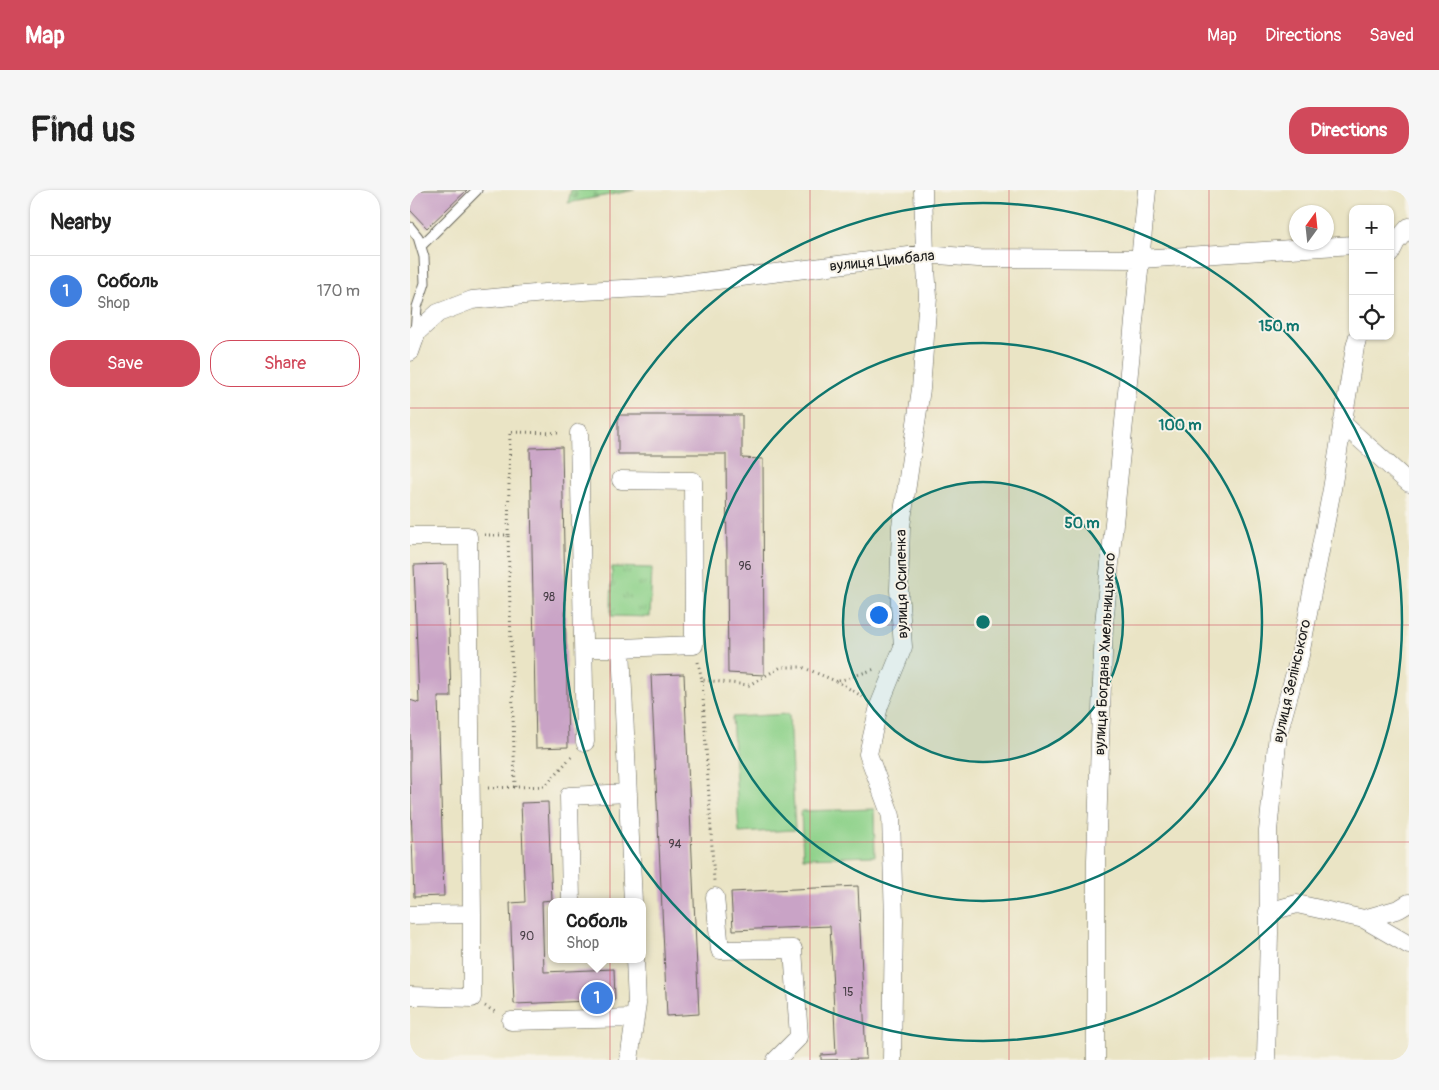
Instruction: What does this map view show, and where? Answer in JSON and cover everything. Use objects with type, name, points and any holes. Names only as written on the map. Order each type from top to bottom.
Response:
[{"type":"street","name":"вулиця Осипенка","points":[[892,1060],[894,921],[891,816],[868,754],[879,706],[903,647],[899,590],[901,526],[921,389],[928,297],[923,190]]},
{"type":"street","name":"вулиця Богдана Хмельницького","points":[[1096,1060],[1096,860],[1104,624],[1147,190]]},
{"type":"street","points":[[1396,245],[1409,227]]},
{"type":"street","name":"вулиця Цимбала","points":[[412,345],[417,332],[438,314],[472,300],[545,293],[662,287],[925,254],[978,258],[1140,259],[1349,245]]},
{"type":"street","name":"вулиця Зелінського","points":[[1266,1060],[1268,831],[1278,734],[1300,655],[1332,489],[1357,340]]},
{"type":"street","points":[[1342,424],[1409,483]]},
{"type":"street","points":[[579,433],[586,742]]},
{"type":"street","points":[[584,648],[694,645],[693,481],[621,480]]},
{"type":"street","points":[[410,536],[468,536],[472,998],[410,996]]},
{"type":"street","points":[[621,648],[633,898]]},
{"type":"street","points":[[571,898],[569,796],[628,793]]},
{"type":"street","points":[[715,897],[720,950],[793,949],[799,1037],[776,1060]]},
{"type":"street","points":[[1364,919],[1400,910],[1409,902]]},
{"type":"street","points":[[1268,912],[1297,904],[1364,919],[1409,946]]},
{"type":"street","points":[[410,915],[472,914]]},
{"type":"street","points":[[629,1060],[637,1004],[635,963]]},
{"type":"street","points":[[511,1020],[635,1018]]},
{"type":"lane","points":[[421,246],[478,190]]},
{"type":"lane","points":[[410,227],[418,237],[424,257],[425,283],[417,306],[412,345]]},
{"type":"path","points":[[515,787],[508,534],[510,432],[579,433]]},
{"type":"path","points":[[468,536],[508,534]]},
{"type":"path","points":[[694,645],[702,680],[715,897]]},
{"type":"path","points":[[702,680],[749,686],[781,667],[802,667],[838,682],[879,706]]},
{"type":"path","points":[[838,682],[881,667]]},
{"type":"path","points":[[470,788],[545,786],[586,742]]},
{"type":"path","points":[[472,998],[511,1020]]},
{"type":"green space","points":[[571,190],[635,190],[568,203]]},
{"type":"green space","points":[[612,567],[652,568],[650,617],[611,616]]},
{"type":"green space","points":[[789,714],[795,830],[739,833],[732,717]]},
{"type":"green space","points":[[874,809],[875,856],[803,858],[801,811]]},
{"type":"building","points":[[410,190],[467,190],[427,228],[410,210]]},
{"type":"building","points":[[618,415],[742,415],[742,458],[763,459],[764,675],[728,673],[726,454],[618,454]]},
{"type":"building","points":[[562,447],[568,747],[536,748],[530,448]]},
{"type":"building","points":[[447,564],[451,697],[438,697],[444,896],[414,897],[410,776],[410,700],[419,703],[414,565]]},
{"type":"building","points":[[684,674],[699,1014],[667,1016],[651,675]]},
{"type":"building","points":[[548,802],[552,898],[542,901],[544,972],[614,969],[615,1000],[514,1004],[510,903],[525,902],[521,803]]},
{"type":"building","points":[[858,886],[866,1059],[821,1060],[821,1055],[836,1054],[830,926],[733,930],[731,892]]},
{"type":"place","name":"Соболь","points":[[597,998]]}]
